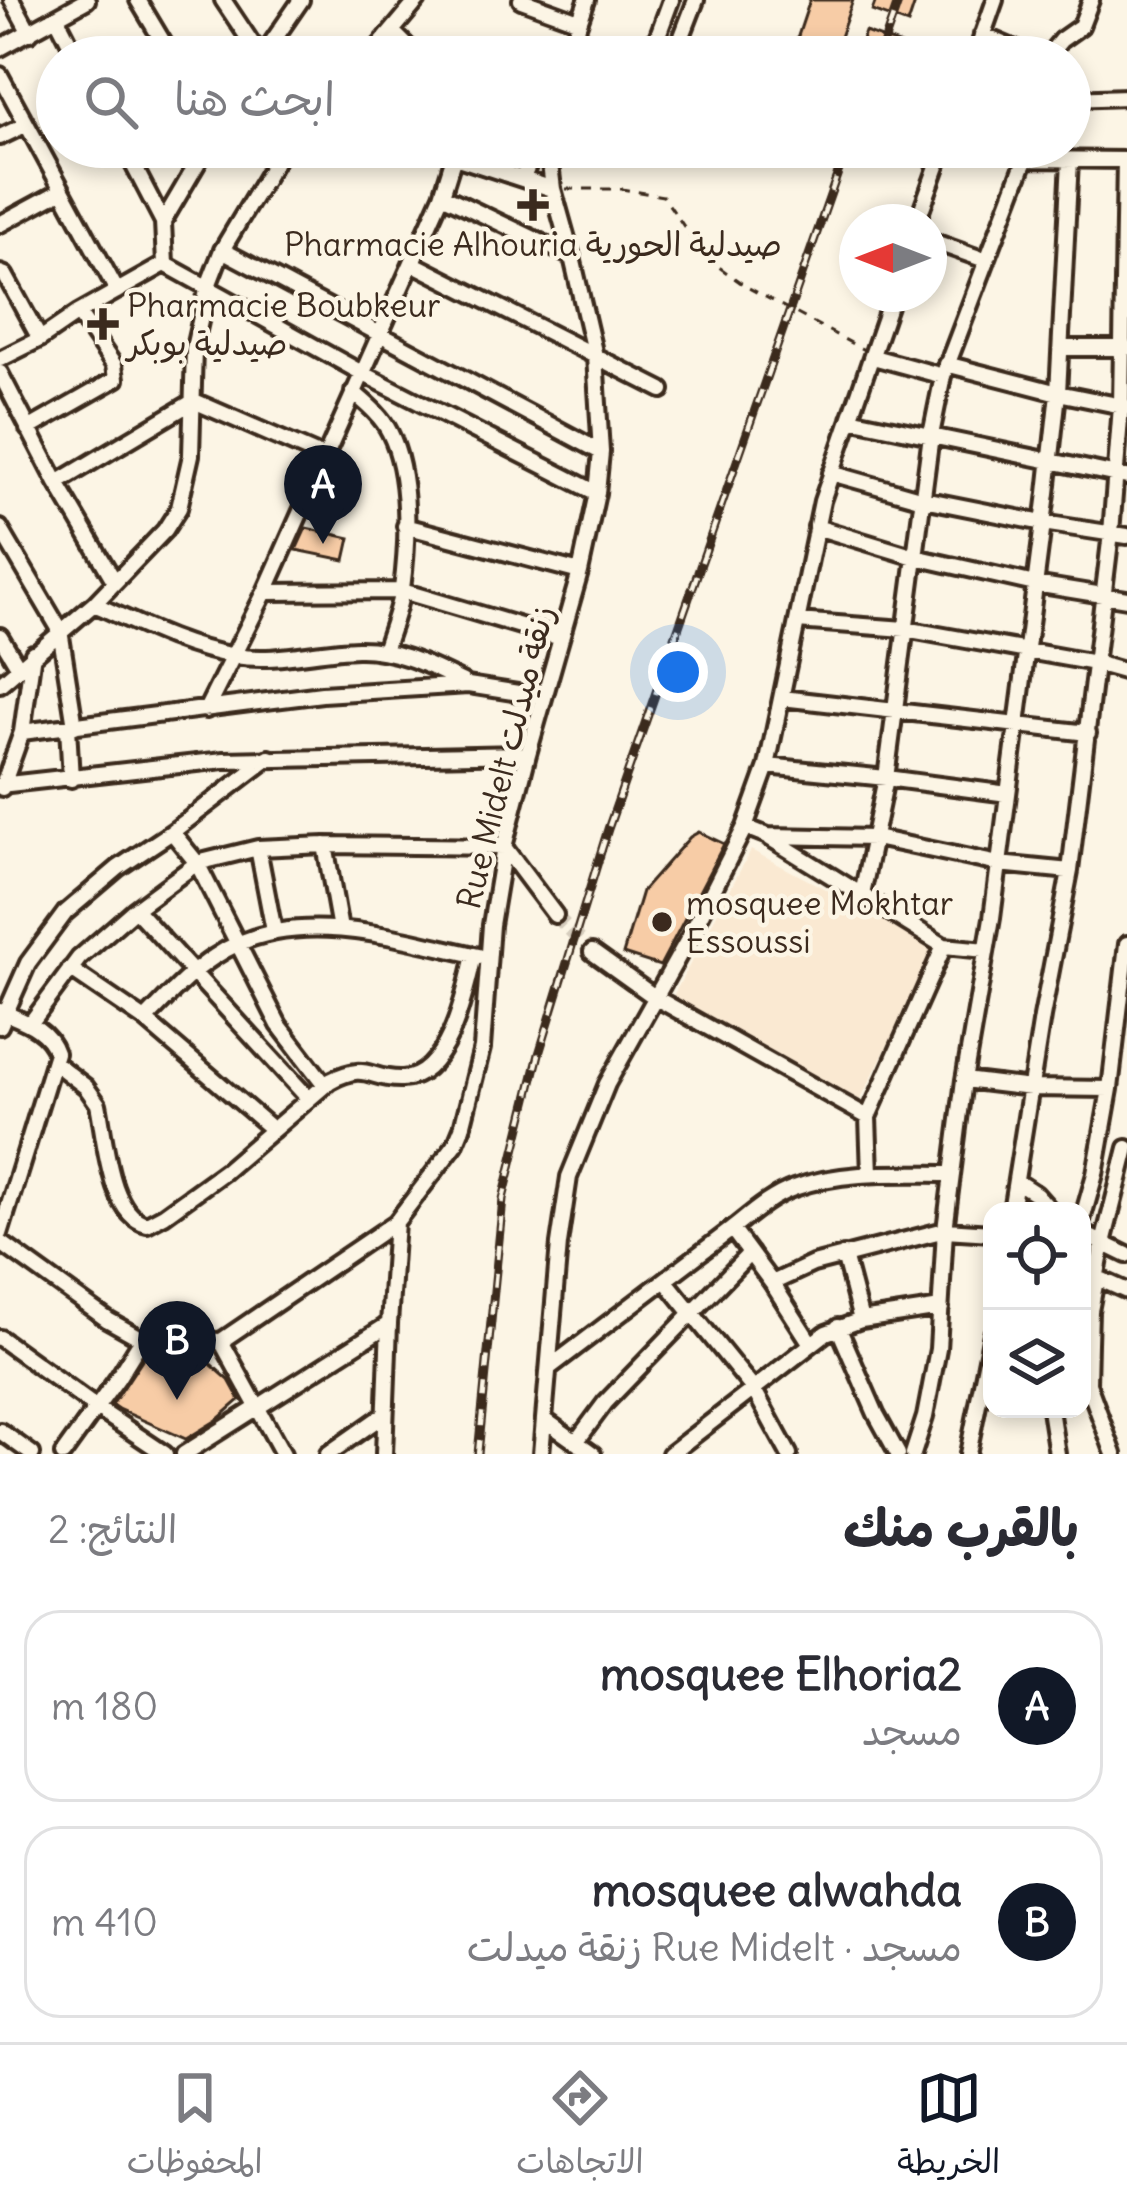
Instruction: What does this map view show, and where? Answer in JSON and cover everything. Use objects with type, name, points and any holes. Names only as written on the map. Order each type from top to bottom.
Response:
[{"type":"street","points":[[12,0],[30,33]]},
{"type":"street","points":[[0,48],[87,0]]},
{"type":"street","points":[[138,0],[159,36]]},
{"type":"street","points":[[223,0],[247,36]]},
{"type":"street","points":[[278,36],[301,0]]},
{"type":"street","points":[[388,36],[418,0]]},
{"type":"street","points":[[521,0],[579,21]]},
{"type":"street","points":[[574,36],[586,0]]},
{"type":"street","points":[[658,36],[671,0]]},
{"type":"street","points":[[682,36],[696,0]]},
{"type":"street","points":[[982,35],[995,0]]},
{"type":"street","points":[[1068,36],[1078,30],[1091,0]]},
{"type":"street","points":[[57,18],[66,36]]},
{"type":"street","points":[[392,31],[397,36]]},
{"type":"street","points":[[0,75],[36,145]]},
{"type":"street","points":[[1091,98],[1127,97]]},
{"type":"street","points":[[0,137],[25,125]]},
{"type":"street","points":[[1012,1202],[1070,872],[1103,594],[1119,534],[1126,160],[1091,160]]},
{"type":"street","points":[[48,168],[117,291]]},
{"type":"street","points":[[135,168],[163,222],[165,264]]},
{"type":"street","points":[[163,222],[195,168]]},
{"type":"street","points":[[0,684],[94,604],[165,530],[179,508],[191,455],[194,348],[208,286],[222,250],[271,168]]},
{"type":"street","points":[[206,710],[265,592],[451,168]]},
{"type":"street","points":[[497,168],[553,189]]},
{"type":"street","points":[[523,178],[527,168]]},
{"type":"street","name":"Rue Midelt زنقة ميدلت","points":[[221,1341],[396,1222],[442,1165],[462,1128],[482,1048],[481,956],[528,754],[580,572],[601,452],[595,356],[550,168]]},
{"type":"street","points":[[923,204],[936,168]]},
{"type":"street","points":[[862,895],[886,778],[931,435],[945,370],[1022,168]]},
{"type":"street","points":[[913,1454],[926,1417],[938,1348],[952,1174],[1009,794],[1043,523],[1058,393],[1070,168]]},
{"type":"street","points":[[0,224],[61,191]]},
{"type":"street","points":[[442,195],[572,256]]},
{"type":"street","points":[[947,246],[985,260]]},
{"type":"street","points":[[222,250],[601,452]]},
{"type":"street","points":[[412,263],[662,390]]},
{"type":"street","points":[[0,359],[165,264]]},
{"type":"street","points":[[165,264],[362,373],[597,493]]},
{"type":"street","points":[[0,273],[40,339]]},
{"type":"street","points":[[545,1451],[568,1178],[608,1084],[746,827],[767,766],[816,527],[868,353],[885,312]]},
{"type":"street","points":[[28,429],[116,379],[114,365],[78,313]]},
{"type":"street","points":[[1060,348],[1125,348]]},
{"type":"street","points":[[868,353],[1124,407]]},
{"type":"street","points":[[0,373],[115,582]]},
{"type":"street","points":[[353,392],[389,430],[401,460],[406,494],[402,591],[384,651]]},
{"type":"street","points":[[194,401],[323,457]]},
{"type":"street","points":[[57,482],[194,401]]},
{"type":"street","points":[[850,419],[1122,476]]},
{"type":"street","points":[[831,473],[923,499],[1119,534]]},
{"type":"street","points":[[405,526],[580,572]]},
{"type":"street","points":[[0,527],[60,630],[71,726],[71,779]]},
{"type":"street","points":[[816,527],[915,557],[1127,599]]},
{"type":"street","points":[[265,592],[402,591],[561,638]]},
{"type":"street","points":[[94,604],[188,643],[235,656],[288,658],[361,649],[384,651],[424,663],[468,685]]},
{"type":"street","points":[[796,621],[905,628],[1127,672]]},
{"type":"street","points":[[0,636],[18,666]]},
{"type":"street","points":[[33,653],[22,732],[1,787],[201,762],[528,754]]},
{"type":"street","points":[[22,732],[322,694],[468,685],[544,697]]},
{"type":"street","points":[[782,698],[1088,733]]},
{"type":"street","points":[[269,758],[118,868],[65,913],[28,963],[1,1017],[30,1024],[51,1040],[56,1047],[55,1063],[0,1238],[108,1321],[142,1339],[221,1341],[283,1454]]},
{"type":"street","points":[[767,766],[1009,794]]},
{"type":"street","points":[[746,827],[768,836],[944,946],[986,950]]},
{"type":"street","points":[[172,832],[197,863],[279,1025],[325,1085]]},
{"type":"street","points":[[768,836],[875,838],[999,864],[1070,872]]},
{"type":"street","points":[[325,845],[340,929]]},
{"type":"street","points":[[30,1024],[70,969],[135,909],[197,863],[258,848],[505,848],[555,914]]},
{"type":"street","points":[[258,848],[274,932]]},
{"type":"street","points":[[135,909],[309,1099]]},
{"type":"street","points":[[55,1063],[98,1104],[115,1185],[130,1215],[140,1223],[154,1222],[225,1172],[325,1085],[347,1072],[405,1079],[425,1068],[450,1035],[481,956],[340,929],[274,932],[236,944],[193,973],[145,1020]]},
{"type":"street","points":[[1086,1202],[1110,1089],[1127,944]]},
{"type":"street","points":[[870,1174],[868,1117],[944,946]]},
{"type":"street","points":[[592,952],[656,998],[868,1117]]},
{"type":"street","points":[[70,969],[145,1020],[273,1130]]},
{"type":"street","points":[[964,1080],[1031,1088],[1110,1089]]},
{"type":"street","points":[[1091,1270],[1103,1244],[1127,1146],[1102,1137]]},
{"type":"street","points":[[549,1368],[774,1197],[794,1187],[870,1174],[952,1174]]},
{"type":"street","points":[[1016,1181],[1043,1202]]},
{"type":"street","points":[[384,1454],[396,1222]]},
{"type":"street","points":[[732,1229],[811,1344]]},
{"type":"street","points":[[772,1283],[813,1264],[946,1230],[983,1232]]},
{"type":"street","points":[[1091,1238],[1127,1255]]},
{"type":"street","points":[[576,1442],[604,1403],[750,1253]]},
{"type":"street","points":[[844,1255],[862,1320]]},
{"type":"street","points":[[1091,1275],[1127,1291]]},
{"type":"street","points":[[665,1280],[754,1390],[788,1454]]},
{"type":"street","points":[[670,1454],[838,1327],[941,1308]]},
{"type":"street","points":[[1090,1310],[1088,1384],[1114,1454]]},
{"type":"street","points":[[184,1454],[388,1324]]},
{"type":"street","points":[[838,1327],[898,1454]]},
{"type":"street","points":[[0,1338],[165,1454]]},
{"type":"street","points":[[64,1454],[142,1339]]},
{"type":"street","points":[[968,1454],[983,1379]]},
{"type":"street","points":[[328,1454],[385,1414]]},
{"type":"street","points":[[1052,1418],[1057,1454]]},
{"type":"street","points":[[544,1420],[593,1454]]},
{"type":"street","points":[[0,1431],[32,1454]]},
{"type":"path","points":[[553,189],[622,189],[663,196],[705,257],[747,286],[868,353]]},
{"type":"shaded area","points":[[751,850],[937,948],[860,1100],[672,998]]},
{"type":"building","points":[[810,0],[853,0],[840,36],[798,36]]},
{"type":"building","points":[[876,0],[916,0],[908,24],[872,11]]},
{"type":"building","points":[[306,528],[350,538],[345,560],[296,550]]},
{"type":"building","name":"mosquee Mokhtar Essoussi","points":[[699,832],[724,844],[660,966],[623,954],[642,891]]},
{"type":"building","points":[[147,1352],[197,1352],[229,1380],[240,1400],[186,1439],[118,1409],[112,1405]]},
{"type":"tunnel","points":[[555,915],[592,952]]},
{"type":"railway","points":[[886,36],[899,0]]},
{"type":"railway","points":[[478,1454],[503,1199],[539,1054],[608,829],[840,168]]},
{"type":"place","name":"Pharmacie Alhouria صيدلية الحورية","points":[[533,205]]},
{"type":"place","name":"Pharmacie Boubkeur صيدلية بوبكر","points":[[103,324]]},
{"type":"place","name":"mosquee Elhoria2","points":[[323,544]]},
{"type":"place","name":"mosquee Mokhtar Essoussi","points":[[662,922]]},
{"type":"place","name":"mosquee alwahda","points":[[177,1400]]}]
